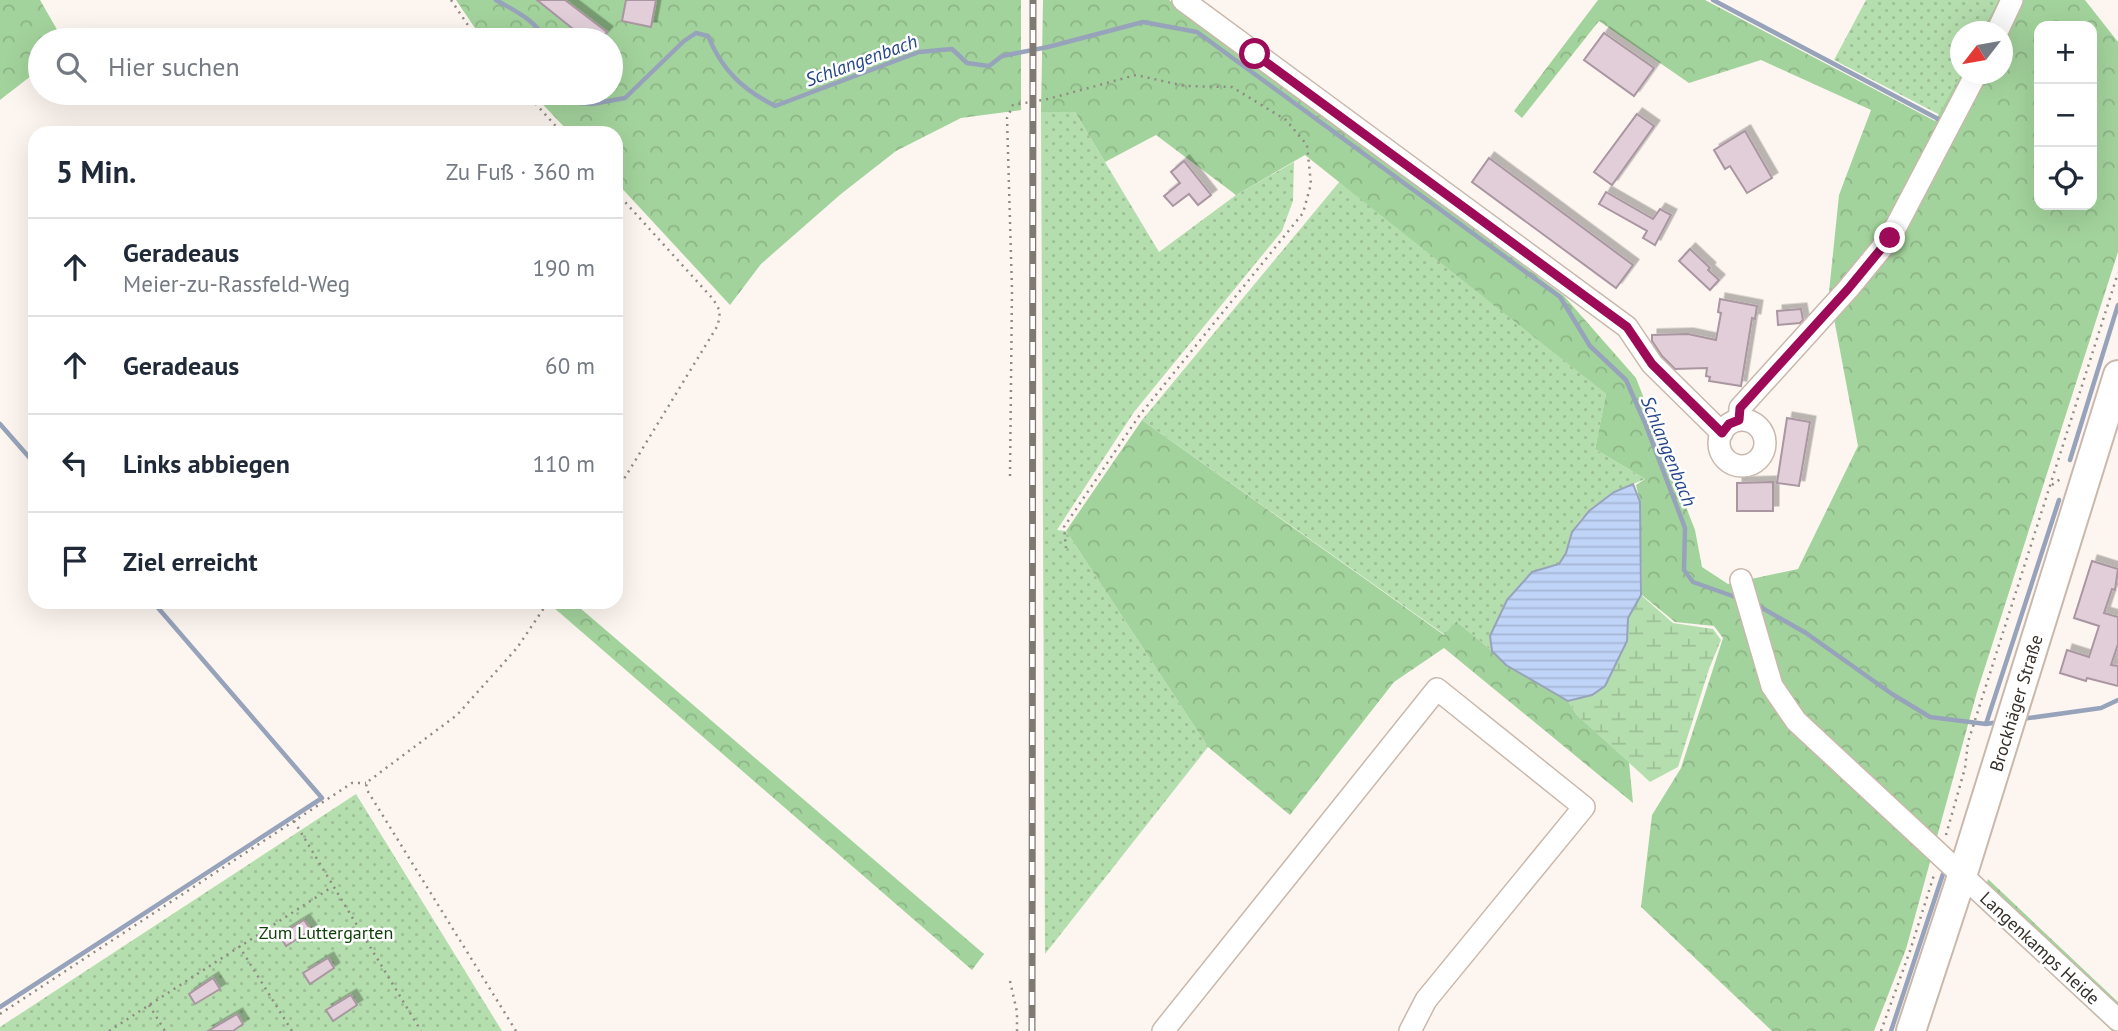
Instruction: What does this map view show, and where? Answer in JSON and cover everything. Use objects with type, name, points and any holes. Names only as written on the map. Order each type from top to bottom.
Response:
[{"type":"main road","name":"Brockhäger Straße","points":[[1911,1031],[2118,375]]},
{"type":"street","points":[[1182,0],[1627,327],[1652,364],[1730,426],[1740,408],[1848,289],[1890,238],[1971,84]]},
{"type":"street","points":[[2002,21],[2012,0]]},
{"type":"street","name":"Langenkamps Heide","points":[[1741,580],[1772,686],[1796,721],[2118,1020]]},
{"type":"street","points":[[1163,1031],[1437,689],[1584,807],[1426,1000],[1410,1031]]},
{"type":"path","points":[[451,0],[470,28]]},
{"type":"path","points":[[1010,476],[1012,290],[1007,118],[1013,105],[1048,99],[1136,75],[1185,86],[1231,87],[1286,120],[1307,145],[1311,184],[1303,213],[1139,416],[1064,527],[1066,548]]},
{"type":"path","points":[[537,105],[556,126]]},
{"type":"path","points":[[623,200],[713,299],[720,311],[718,325],[623,481]]},
{"type":"path","points":[[1881,1031],[1910,951],[1965,768],[1968,742],[2118,273]]},
{"type":"path","points":[[0,1014],[352,783],[366,783],[457,715],[517,649],[543,609]]},
{"type":"path","points":[[366,783],[367,790],[516,1031]]},
{"type":"path","points":[[294,821],[421,1031]]},
{"type":"path","points":[[109,1031],[332,887]]},
{"type":"path","points":[[239,946],[292,1031]]},
{"type":"path","points":[[1010,981],[1017,1012],[1017,1031]]},
{"type":"path","points":[[149,1005],[165,1031]]},
{"type":"green space","points":[[0,0],[40,0],[56,28],[28,28],[28,78],[0,100]]},
{"type":"green space","points":[[456,0],[1021,0],[1021,110],[961,118],[896,151],[841,194],[761,264],[730,305],[623,190],[623,126],[563,126],[543,105],[623,105],[623,28],[475,28]]},
{"type":"green space","points":[[1043,0],[1169,0],[1564,296],[1636,378],[1695,530],[1702,567],[1728,584],[1798,569],[1858,446],[1829,292],[1839,195],[1871,110],[1761,60],[1689,83],[1599,21],[1522,118],[1514,111],[1598,0],[1705,0],[1935,121],[1955,84],[2013,84],[2013,21],[1987,21],[1998,0],[2085,0],[2118,42],[2118,252],[1977,692],[1906,949],[1874,1031],[1772,1031],[1641,907],[1652,815],[1681,768],[1723,638],[1714,626],[1675,622],[1642,595],[1640,502],[1636,485],[1645,479],[1595,449],[1606,394],[1305,155],[1236,195],[1156,135],[1105,162],[1075,112],[1041,112]]},
{"type":"green space","points":[[1866,0],[1998,0],[1987,21],[1950,21],[1950,84],[1956,84],[1940,115],[1834,60]]},
{"type":"green space","points":[[1041,112],[1075,112],[1159,252],[1236,195],[1294,162],[1293,201],[1282,231],[1134,412],[1057,530],[1066,531],[1208,747],[1045,954]]},
{"type":"green space","points":[[1340,181],[1606,394],[1595,449],[1645,479],[1613,494],[1585,514],[1572,533],[1562,561],[1553,567],[1532,572],[1490,635],[1492,651],[1456,621],[1445,635],[1142,420]]},
{"type":"green space","points":[[1142,420],[1444,635],[1456,621],[1506,665],[1568,701],[1577,715],[1629,762],[1633,803],[1444,648],[1394,682],[1290,815],[1208,747],[1066,531]]},
{"type":"green space","points":[[1641,595],[1673,623],[1713,629],[1721,640],[1678,767],[1650,782],[1577,715],[1568,701],[1592,695],[1605,686],[1627,641],[1628,618]]},
{"type":"green space","points":[[555,609],[581,609],[984,954],[972,970]]},
{"type":"green space","name":"Zum Luttergarten","points":[[356,794],[502,1031],[0,1031],[0,1027]]},
{"type":"green space","points":[[1988,879],[2118,1002],[2118,1031],[2112,1031],[1980,907]]},
{"type":"water","points":[[1633,484],[1640,502],[1641,595],[1628,618],[1627,641],[1605,686],[1592,695],[1568,701],[1506,665],[1492,651],[1490,636],[1507,600],[1532,572],[1559,564],[1566,553],[1572,532],[1589,511],[1614,492]]},
{"type":"building","points":[[537,0],[565,0],[602,28],[572,28]]},
{"type":"building","points":[[626,0],[656,0],[651,27],[622,21]]},
{"type":"building","points":[[1604,33],[1654,68],[1634,96],[1584,60]]},
{"type":"building","points":[[1637,114],[1654,126],[1612,185],[1594,172]]},
{"type":"building","points":[[1745,131],[1772,178],[1747,193],[1730,166],[1725,169],[1714,150]]},
{"type":"building","points":[[1489,158],[1633,265],[1616,288],[1472,182]]},
{"type":"building","points":[[1184,161],[1211,195],[1198,205],[1189,194],[1173,206],[1164,196],[1180,183],[1171,172]]},
{"type":"building","points":[[1606,192],[1653,219],[1660,209],[1671,215],[1655,245],[1643,238],[1647,231],[1599,204]]},
{"type":"building","points":[[1690,249],[1719,280],[1710,290],[1679,261]]},
{"type":"building","points":[[1720,299],[1757,306],[1755,319],[1752,318],[1741,386],[1709,381],[1710,377],[1706,376],[1707,368],[1675,369],[1652,341],[1652,335],[1688,334],[1716,340],[1721,313],[1718,312]]},
{"type":"building","points":[[1801,309],[1803,320],[1800,323],[1778,325],[1777,311]]},
{"type":"building","points":[[1787,418],[1810,422],[1799,486],[1777,483]]},
{"type":"building","points":[[1773,482],[1773,511],[1737,511],[1737,483]]},
{"type":"building","points":[[2092,561],[2118,569],[2115,590],[2112,589],[2104,613],[2118,617],[2118,644],[2111,665],[2118,666],[2118,686],[2087,678],[2086,681],[2060,673],[2067,650],[2089,657],[2099,626],[2074,618]]},
{"type":"building","points":[[304,920],[311,930],[286,946],[280,935]]},
{"type":"building","points":[[328,958],[334,968],[310,984],[303,973]]},
{"type":"building","points":[[213,978],[220,989],[195,1004],[189,994]]},
{"type":"building","points":[[351,995],[357,1005],[333,1021],[326,1010]]},
{"type":"building","points":[[237,1014],[243,1024],[233,1031],[208,1031]]},
{"type":"waterway","name":"Schlangenbach","points":[[496,0],[531,21],[537,28]]},
{"type":"waterway","points":[[1713,0],[1942,121]]},
{"type":"waterway","name":"Schlangenbach","points":[[623,98],[696,33],[708,36],[720,59],[734,77],[775,106],[919,52],[952,49],[967,63],[989,66],[1002,56],[1143,22],[1197,32],[1560,297],[1590,346],[1626,380],[1685,528],[1684,570],[1693,582],[1741,599]]},
{"type":"waterway","points":[[2070,460],[2118,305]]},
{"type":"waterway","points":[[0,424],[28,456]]},
{"type":"waterway","points":[[1986,724],[2059,500]]},
{"type":"waterway","name":"Schlangenbach","points":[[1755,604],[1806,633],[1892,694],[1930,717],[1986,724],[1999,722]]},
{"type":"waterway","points":[[0,1007],[322,798],[159,609]]},
{"type":"waterway","name":"Schlangenbach","points":[[2022,719],[2101,708],[2118,700]]},
{"type":"waterway","points":[[1891,1031],[1943,874]]},
{"type":"railway","points":[[1032,1031],[1033,0]]},
{"type":"route","points":[[1255,54],[1627,327],[1652,364],[1722,433],[1729,424],[1739,420],[1740,408],[1848,289],[1890,238]]}]
